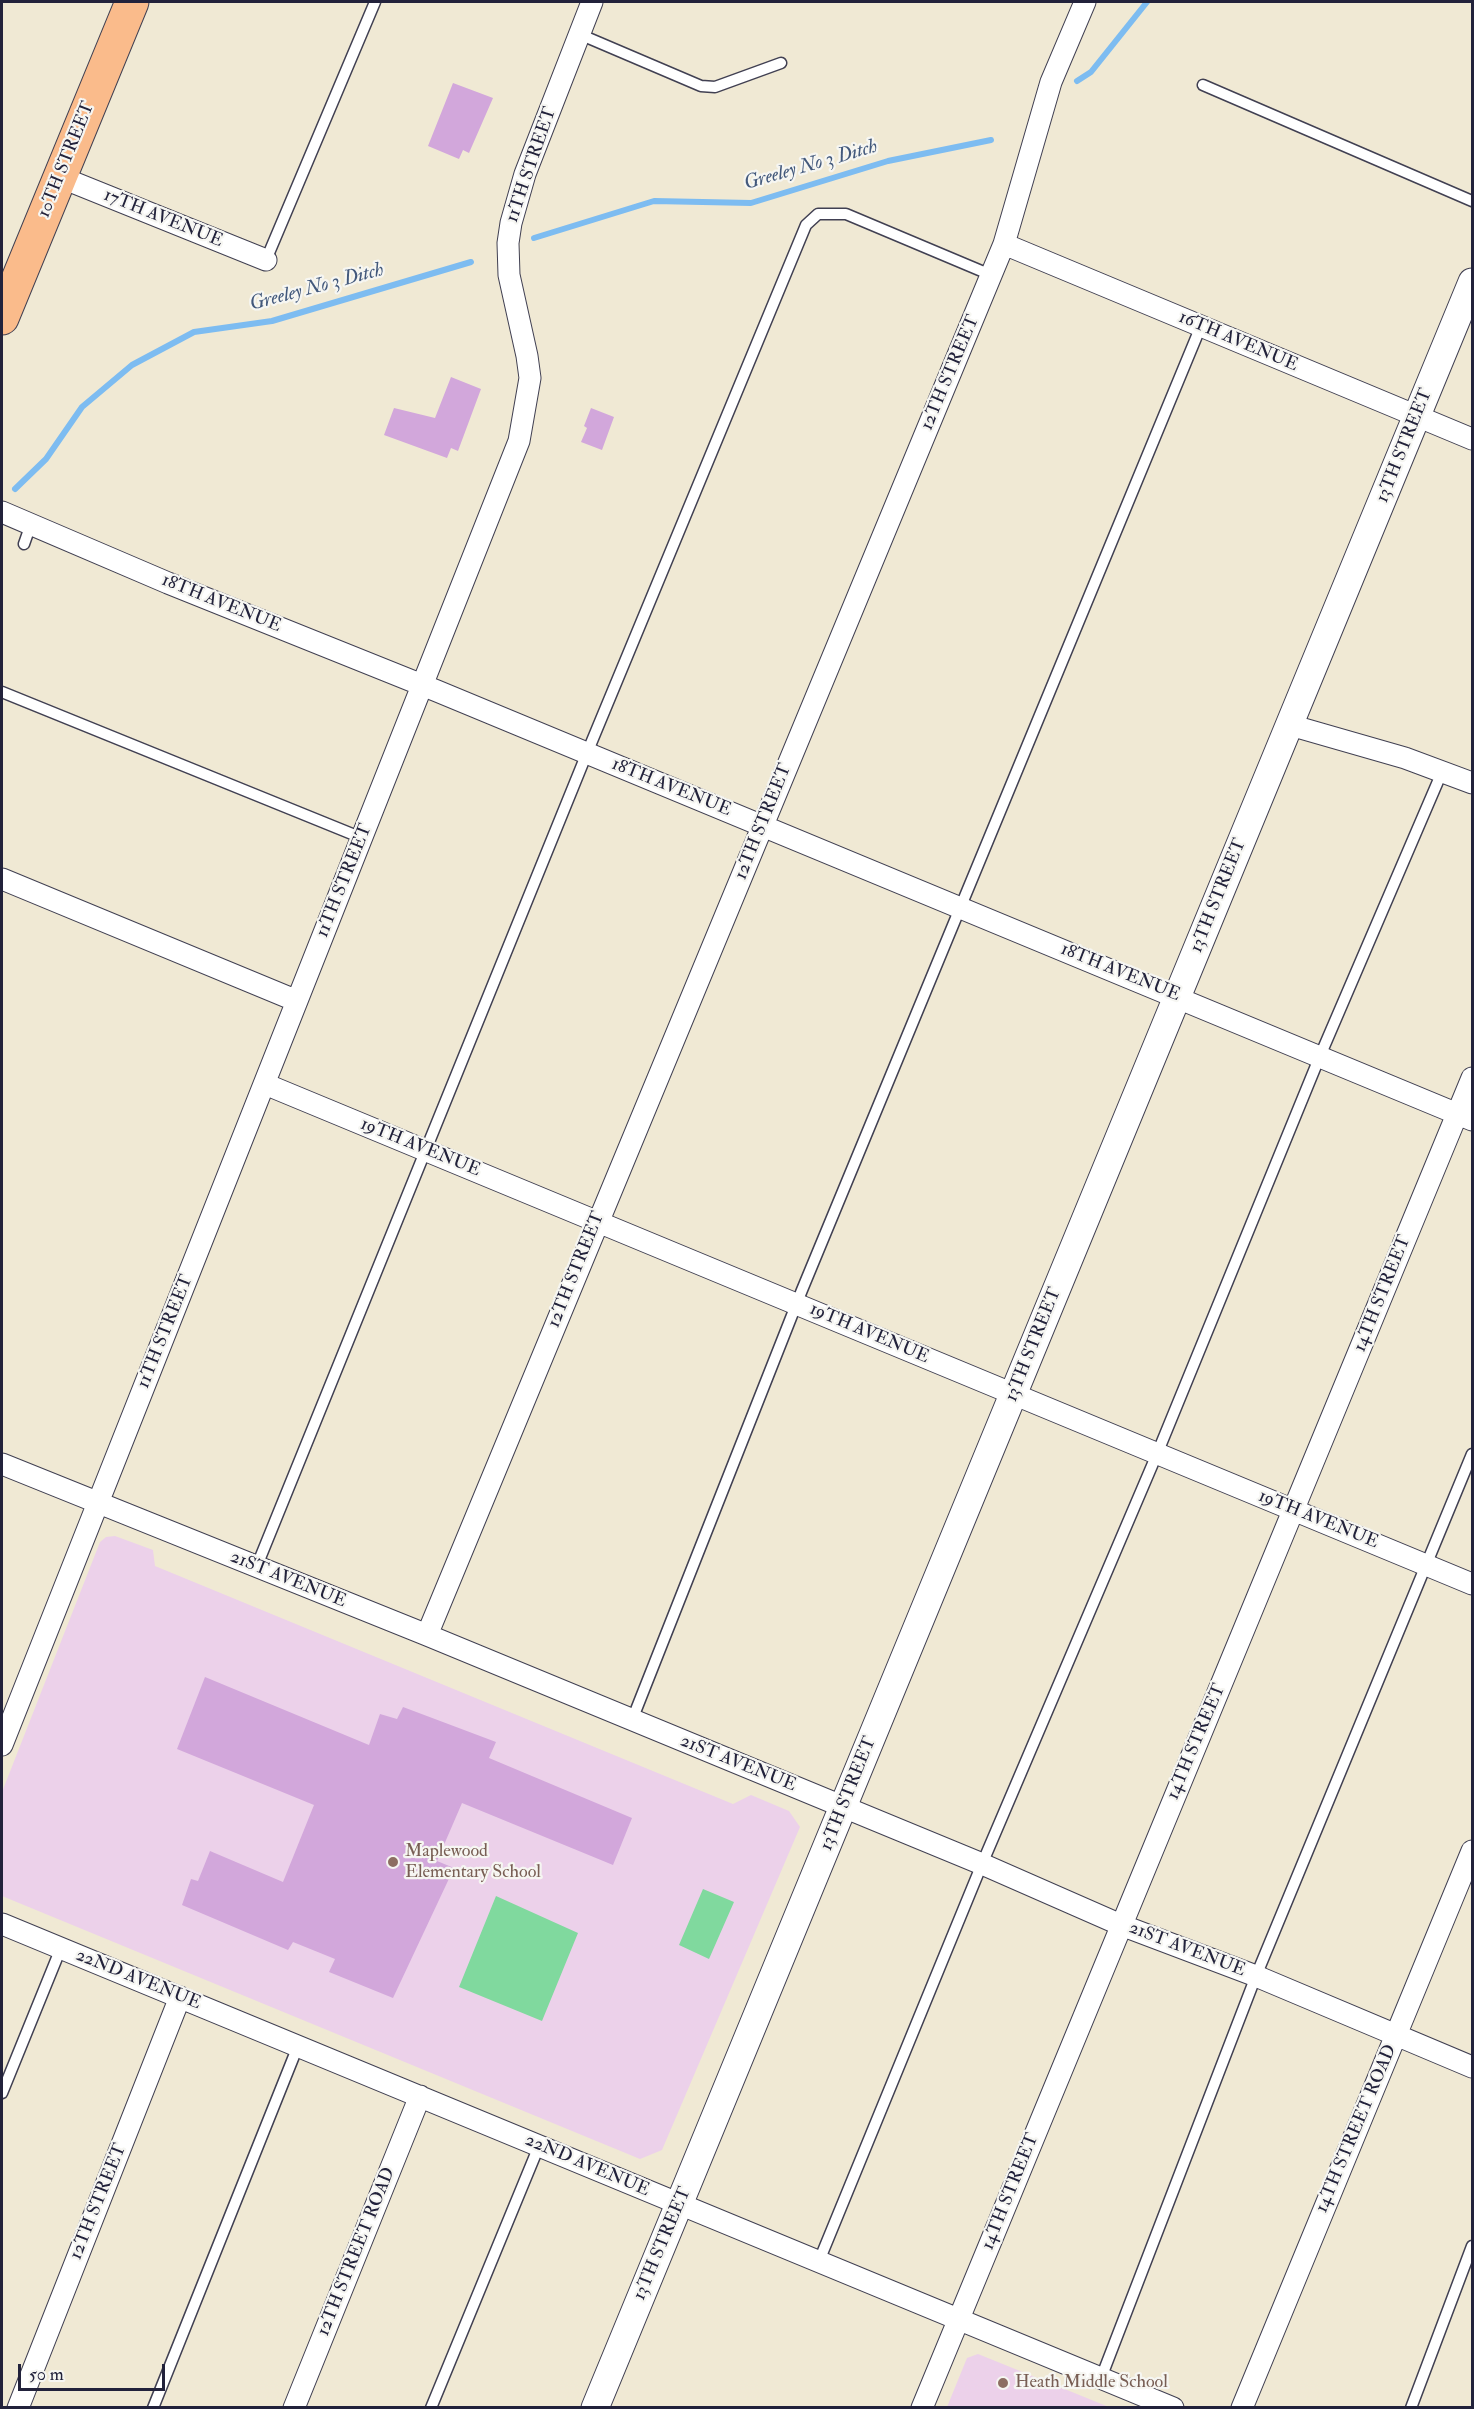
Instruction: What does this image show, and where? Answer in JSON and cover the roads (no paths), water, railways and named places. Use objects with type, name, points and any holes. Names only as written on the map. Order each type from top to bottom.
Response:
[{"type":"main road","name":"10TH STREET","points":[[2,318],[132,2]]},
{"type":"street","name":"11TH STREET","points":[[2,1745],[424,686],[519,441],[530,378],[509,275],[508,243],[511,223],[525,174],[592,2]]},
{"type":"street","name":"12TH STREET","points":[[427,1635],[1004,244],[1051,82],[1085,2]]},
{"type":"street","name":"17TH AVENUE","points":[[60,177],[266,260]]},
{"type":"street","name":"16TH AVENUE","points":[[1004,244],[1473,439]]},
{"type":"street","name":"13TH STREET","points":[[595,2408],[1473,282]]},
{"type":"street","name":"18TH AVENUE","points":[[2,512],[27,534],[168,583],[424,686],[1465,1117]]},
{"type":"street","points":[[1290,724],[1405,759],[1473,783]]},
{"type":"street","points":[[2,879],[297,1001]]},
{"type":"street","name":"14TH STREET","points":[[922,2408],[1294,1510],[1465,1117],[1473,1078]]},
{"type":"street","name":"19TH AVENUE","points":[[265,1084],[1473,1584]]},
{"type":"street","name":"21ST AVENUE","points":[[2,1464],[427,1635],[982,1864],[1121,1925],[1256,1977],[1473,2067]]},
{"type":"street","name":"14TH STREET ROAD","points":[[1242,2408],[1473,1851]]},
{"type":"street","name":"22ND AVENUE","points":[[2,1924],[1173,2408]]},
{"type":"street","name":"12TH STREET","points":[[18,2408],[180,1997]]},
{"type":"street","name":"12TH STREET ROAD","points":[[294,2408],[420,2096]]},
{"type":"lane","points":[[266,260],[375,2]]},
{"type":"lane","points":[[579,34],[701,86],[715,87],[781,63]]},
{"type":"lane","points":[[1203,86],[1473,201]]},
{"type":"lane","points":[[256,1568],[587,753],[807,225],[818,214],[846,214],[991,275]]},
{"type":"lane","points":[[632,1720],[796,1304],[1201,326]]},
{"type":"lane","points":[[2,693],[362,838]]},
{"type":"lane","points":[[819,2261],[982,1864],[1157,1454],[1320,1056],[1442,772]]},
{"type":"lane","points":[[1101,2378],[1256,1977],[1473,1454]]},
{"type":"lane","points":[[2,2093],[61,1948]]},
{"type":"lane","points":[[153,2408],[298,2046]]},
{"type":"lane","points":[[431,2408],[539,2146]]},
{"type":"lane","points":[[1411,2408],[1473,2246]]},
{"type":"waterway","name":"Greeley No 3 Ditch","points":[[1077,81],[1091,72],[1147,2]]},
{"type":"waterway","name":"Greeley No 3 Ditch","points":[[534,238],[654,201],[751,203],[888,161],[991,140]]},
{"type":"waterway","name":"Greeley No 3 Ditch","points":[[15,489],[46,459],[82,407],[132,365],[194,332],[272,321],[471,262]]},
{"type":"place","name":"Maplewood Elementary School","points":[[393,1862]]},
{"type":"place","name":"Heath Middle School","points":[[1003,2383]]}]
